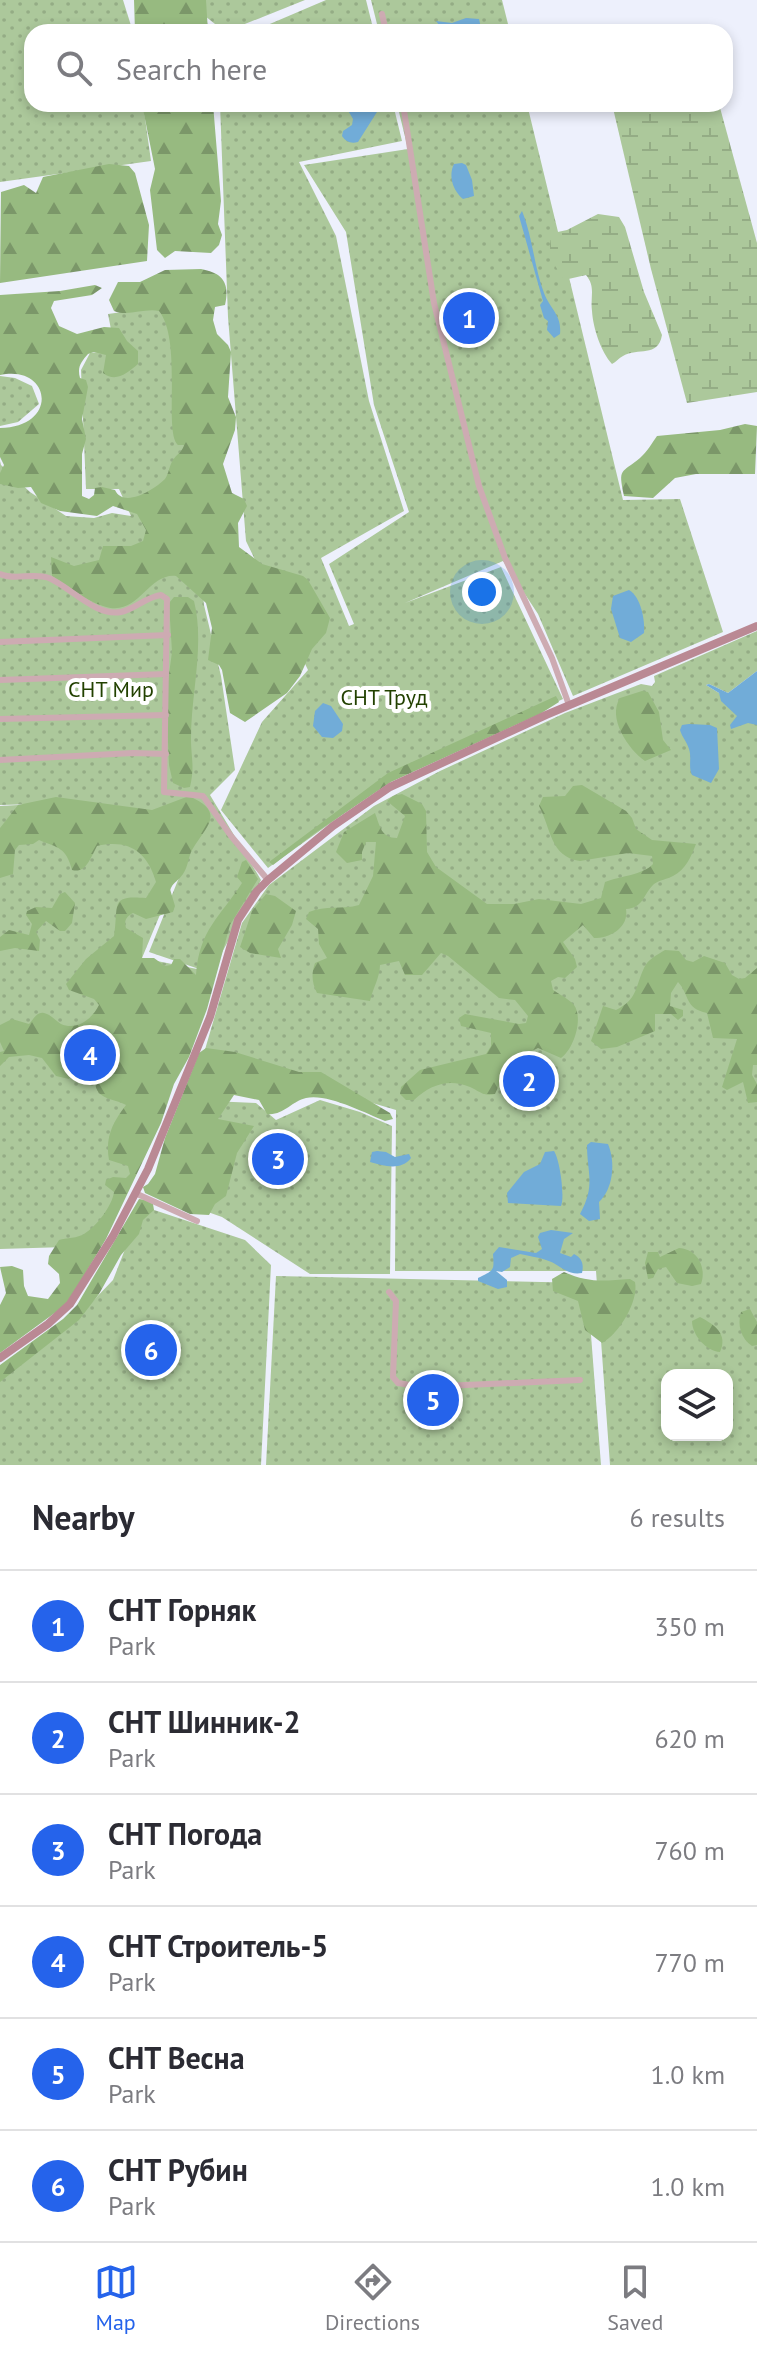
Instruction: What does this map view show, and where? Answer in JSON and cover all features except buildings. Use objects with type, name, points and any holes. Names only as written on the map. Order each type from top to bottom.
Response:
[{"type":"street","points":[[382,14],[384,24]]},
{"type":"street","points":[[404,112],[434,303],[479,486],[509,569],[552,658],[569,705]]},
{"type":"street","points":[[0,574],[8,578],[45,576],[80,596],[86,603],[107,611],[120,612],[151,596],[161,595],[167,599],[164,792],[203,796],[268,880]]},
{"type":"street","points":[[0,1358],[70,1304],[113,1236],[135,1193],[210,1017],[238,920],[268,880],[333,826],[390,787],[569,705],[757,626]]},
{"type":"street","points":[[0,642],[168,635]]},
{"type":"street","points":[[0,680],[166,674]]},
{"type":"street","points":[[0,719],[166,715]]},
{"type":"street","points":[[0,760],[166,754]]},
{"type":"street","points":[[135,1193],[197,1221]]},
{"type":"street","points":[[389,1292],[396,1301],[393,1377],[398,1383],[435,1387],[580,1380]]},
{"type":"green space","points":[[0,0],[123,0],[130,24],[24,24],[24,112],[144,112],[151,161],[0,182]]},
{"type":"green space","points":[[134,0],[206,0],[208,24],[135,24]]},
{"type":"green space","points":[[185,0],[305,0],[245,24],[215,24]]},
{"type":"green space","points":[[326,0],[366,0],[372,24],[270,24]]},
{"type":"green space","points":[[371,0],[502,0],[508,24],[377,24]]},
{"type":"green space","points":[[144,112],[214,112],[221,201],[218,224],[222,235],[219,245],[211,253],[175,251],[165,258],[157,250],[150,190],[155,169]]},
{"type":"green space","name":"СНТ Труд","points":[[220,112],[395,112],[402,141],[299,162],[336,236],[369,401],[404,511],[321,558],[349,626],[354,624],[329,564],[409,512],[374,405],[346,232],[304,165],[408,149],[399,112],[529,112],[623,500],[680,499],[723,632],[573,696],[538,614],[503,561],[405,603],[501,567],[563,699],[388,782],[268,868],[221,810],[262,722],[308,670],[246,541],[228,317]]},
{"type":"green space","points":[[614,112],[721,112],[757,243],[757,392],[687,403]]},
{"type":"green space","points":[[109,164],[129,166],[135,173],[149,225],[147,261],[0,283],[1,192],[24,185],[36,193],[43,177]]},
{"type":"green space","points":[[598,214],[619,217],[625,227],[644,292],[662,335],[656,347],[629,353],[612,364],[596,332],[589,279],[586,275],[564,280],[550,252],[553,233],[567,230]]},
{"type":"green space","points":[[201,269],[220,276],[226,291],[225,305],[215,307],[213,320],[217,334],[231,352],[228,397],[236,417],[235,430],[223,464],[232,493],[244,499],[247,506],[238,523],[239,547],[262,564],[303,576],[330,618],[326,633],[312,649],[300,676],[287,693],[245,722],[230,713],[222,670],[208,660],[212,628],[206,603],[176,576],[157,581],[134,601],[115,608],[89,600],[52,576],[51,557],[74,566],[99,560],[103,546],[131,546],[143,541],[146,530],[137,514],[113,506],[97,516],[60,511],[41,503],[31,487],[0,484],[4,465],[0,457],[0,428],[19,425],[32,418],[40,408],[42,397],[30,378],[17,374],[0,375],[0,295],[95,285],[102,288],[92,295],[54,301],[51,308],[59,326],[77,334],[104,327],[119,328],[138,351],[138,364],[121,376],[112,377],[103,373],[106,355],[94,352],[88,354],[79,371],[80,378],[86,380],[88,387],[82,419],[86,439],[82,454],[82,496],[89,499],[94,495],[95,488],[102,487],[115,490],[125,498],[132,498],[165,479],[184,445],[178,445],[174,437],[170,343],[159,311],[119,313],[114,311],[109,300],[118,282],[140,282],[165,270]]},
{"type":"green space","name":"СНТ Мир","points":[[172,305],[204,605],[221,676],[235,770],[210,795],[261,880],[212,971],[149,1138],[99,1246],[0,1249],[0,806],[37,804],[0,805],[0,461],[30,492],[66,516],[94,518],[112,513],[131,516],[119,489],[86,489],[81,370],[90,353],[115,350],[108,314]],"holes":[[[196,828],[199,828],[149,952],[202,970],[142,958]]]},
{"type":"green space","points":[[0,376],[15,378],[32,386],[39,404],[18,422],[0,426]]},
{"type":"green space","points":[[745,424],[757,426],[755,474],[696,474],[675,478],[653,498],[624,496],[621,475],[643,456],[657,436],[720,430]]},
{"type":"green space","points":[[174,597],[188,597],[194,601],[198,635],[191,738],[192,773],[190,787],[184,788],[173,783],[169,765],[166,696],[172,652],[169,603]]},
{"type":"green space","points":[[757,631],[757,671],[728,693],[706,685],[722,698],[757,711],[757,1465],[610,1465],[596,1271],[395,1271],[396,1110],[204,1053],[242,923],[269,885],[374,806],[440,771],[565,713],[641,684],[652,686],[654,676]]},
{"type":"green space","points":[[648,692],[659,712],[663,740],[671,750],[645,761],[626,741],[616,715],[620,698]]},
{"type":"green space","points":[[556,696],[559,702],[540,714],[391,782],[273,865],[269,862],[388,773]]},
{"type":"green space","points":[[582,785],[626,811],[636,829],[652,840],[696,844],[690,858],[678,873],[658,881],[643,900],[626,909],[625,921],[618,930],[594,938],[583,925],[563,942],[577,967],[565,978],[558,977],[551,981],[553,990],[574,1005],[578,1018],[573,1041],[561,1058],[538,1048],[503,1065],[495,1094],[447,1083],[426,1090],[414,1100],[406,1100],[400,1094],[401,1087],[420,1070],[486,1054],[491,1046],[491,1033],[461,1026],[459,1018],[465,1014],[519,1024],[526,1023],[528,1016],[515,1000],[499,998],[441,953],[422,975],[405,975],[399,961],[380,965],[370,1001],[317,993],[313,978],[315,963],[327,958],[319,944],[318,929],[306,919],[309,912],[359,905],[373,876],[376,842],[366,842],[362,860],[347,863],[336,852],[344,832],[375,813],[384,834],[397,838],[405,816],[387,801],[402,794],[422,804],[426,811],[427,852],[436,867],[487,904],[514,904],[539,899],[581,904],[601,898],[605,882],[637,873],[653,864],[652,856],[628,853],[580,861],[557,848],[539,806],[543,797],[565,796],[573,786]]},
{"type":"green space","points":[[189,796],[207,808],[210,820],[192,850],[185,871],[170,889],[175,906],[173,912],[146,919],[133,913],[126,919],[126,928],[143,938],[142,958],[154,958],[165,966],[171,965],[174,959],[180,959],[196,975],[206,935],[242,883],[237,877],[242,862],[246,860],[258,879],[230,925],[207,1009],[189,1057],[174,1084],[161,1123],[106,1239],[67,1304],[0,1353],[0,1305],[6,1293],[0,1267],[12,1266],[23,1270],[28,1296],[48,1299],[60,1283],[59,1274],[48,1264],[49,1256],[59,1240],[81,1235],[94,1226],[113,1197],[114,1192],[105,1185],[106,1180],[126,1178],[130,1174],[128,1166],[109,1160],[111,1131],[126,1105],[102,1096],[96,1089],[95,1083],[107,1067],[103,1054],[97,1050],[70,1051],[72,1074],[69,1079],[56,1076],[42,1058],[29,1055],[9,1057],[0,1066],[0,1052],[4,1051],[0,1042],[0,1025],[12,1019],[29,1024],[42,1013],[67,1026],[78,1025],[88,1019],[99,1005],[94,999],[69,990],[66,984],[86,959],[114,936],[121,900],[146,898],[156,882],[142,855],[127,846],[97,846],[88,864],[77,871],[72,870],[60,849],[39,840],[33,844],[19,845],[15,850],[13,874],[0,878],[0,828],[18,805],[56,797],[152,810]]},
{"type":"green space","points":[[65,892],[75,903],[72,923],[65,931],[46,921],[36,932],[40,940],[39,951],[15,948],[0,951],[0,937],[9,930],[29,935],[32,924],[27,911],[36,907],[52,908],[60,894]]},
{"type":"green space","points":[[266,894],[275,896],[296,911],[278,949],[281,958],[250,953],[240,947],[252,911]]},
{"type":"green space","points":[[665,950],[679,951],[686,960],[693,962],[704,956],[725,963],[732,975],[739,979],[757,968],[757,1065],[753,1065],[752,1075],[757,1084],[757,1102],[748,1103],[743,1082],[727,1090],[722,1087],[737,1039],[713,1038],[707,1013],[694,1008],[678,982],[671,993],[670,1006],[683,1010],[683,1016],[678,1020],[671,1014],[655,1014],[655,1031],[617,1047],[601,1049],[591,1041],[603,1006],[616,1010],[623,1006],[635,992],[646,965]]},
{"type":"green space","points":[[206,1048],[235,1052],[299,1072],[321,1072],[390,1113],[393,1119],[385,1121],[346,1105],[315,1097],[301,1100],[278,1113],[267,1114],[259,1100],[234,1095],[218,1119],[254,1126],[237,1153],[226,1196],[215,1204],[209,1215],[190,1214],[145,1193],[143,1187],[155,1174],[165,1138],[199,1053]]},
{"type":"green space","points":[[188,1100],[256,1103],[276,1120],[320,1100],[392,1126],[390,1274],[310,1274],[222,1217],[151,1192]]},
{"type":"green space","points":[[139,1199],[153,1204],[154,1210],[143,1220],[139,1234],[121,1255],[99,1294],[79,1320],[0,1382],[0,1365],[63,1319],[77,1305]]},
{"type":"green space","points":[[142,1206],[245,1240],[271,1265],[261,1465],[0,1465],[0,1374],[69,1326],[113,1280]]},
{"type":"green space","points":[[679,1248],[691,1252],[699,1260],[703,1271],[701,1284],[677,1283],[666,1267],[658,1269],[653,1278],[648,1279],[645,1263],[648,1252],[658,1252],[660,1257]]},
{"type":"green space","points":[[564,1272],[589,1280],[630,1279],[635,1282],[631,1307],[615,1332],[602,1343],[585,1330],[578,1301],[553,1291],[552,1279]]},
{"type":"green space","points":[[276,1276],[587,1283],[601,1465],[266,1465]]},
{"type":"green space","points":[[750,1309],[757,1322],[757,1345],[752,1346],[743,1336],[739,1322],[741,1312]]},
{"type":"green space","points":[[700,1317],[721,1335],[720,1352],[710,1349],[697,1337],[692,1321]]},
{"type":"water","points":[[466,18],[479,19],[480,24],[438,24],[436,21],[452,23]]},
{"type":"water","points":[[349,112],[377,112],[355,143],[342,136],[343,131],[352,125]]},
{"type":"water","points":[[454,164],[466,165],[472,180],[474,196],[463,199],[454,188],[452,178]]},
{"type":"water","points":[[522,211],[546,299],[559,322],[560,334],[554,338],[547,330],[548,321],[540,305],[543,301],[519,216]]},
{"type":"water","points":[[629,590],[639,603],[644,628],[644,633],[631,642],[620,638],[611,609],[613,596]]},
{"type":"water","points":[[757,671],[757,725],[748,723],[731,729],[730,725],[737,716],[721,701],[719,693],[706,685],[728,693]]},
{"type":"water","points":[[323,703],[331,706],[343,724],[342,731],[333,738],[322,737],[313,726],[315,711]]},
{"type":"water","points":[[682,725],[717,728],[719,769],[711,783],[692,775],[689,749],[680,730]]},
{"type":"water","points":[[591,1142],[608,1144],[612,1167],[610,1183],[599,1202],[600,1219],[589,1221],[580,1214],[588,1195],[587,1145]]},
{"type":"water","points":[[554,1151],[561,1178],[561,1206],[508,1203],[507,1193],[524,1172],[540,1164],[545,1152]]},
{"type":"water","points":[[372,1152],[395,1157],[409,1154],[411,1158],[397,1166],[370,1162]]},
{"type":"water","points":[[551,1230],[573,1233],[564,1239],[560,1253],[579,1257],[582,1273],[572,1273],[546,1260],[520,1254],[511,1258],[510,1267],[502,1272],[496,1271],[507,1280],[507,1287],[498,1289],[478,1281],[492,1269],[493,1254],[499,1247],[536,1253],[542,1249],[538,1237],[540,1233]]},
{"type":"place","name":"СНТ Горняк","points":[[469,318]]},
{"type":"place","name":"СНТ Строитель-5","points":[[90,1055]]},
{"type":"place","name":"СНТ Шинник-2","points":[[529,1081]]},
{"type":"place","name":"СНТ Погода","points":[[278,1159]]},
{"type":"place","name":"СНТ Рубин","points":[[151,1350]]},
{"type":"place","name":"СНТ Весна","points":[[433,1400]]}]
